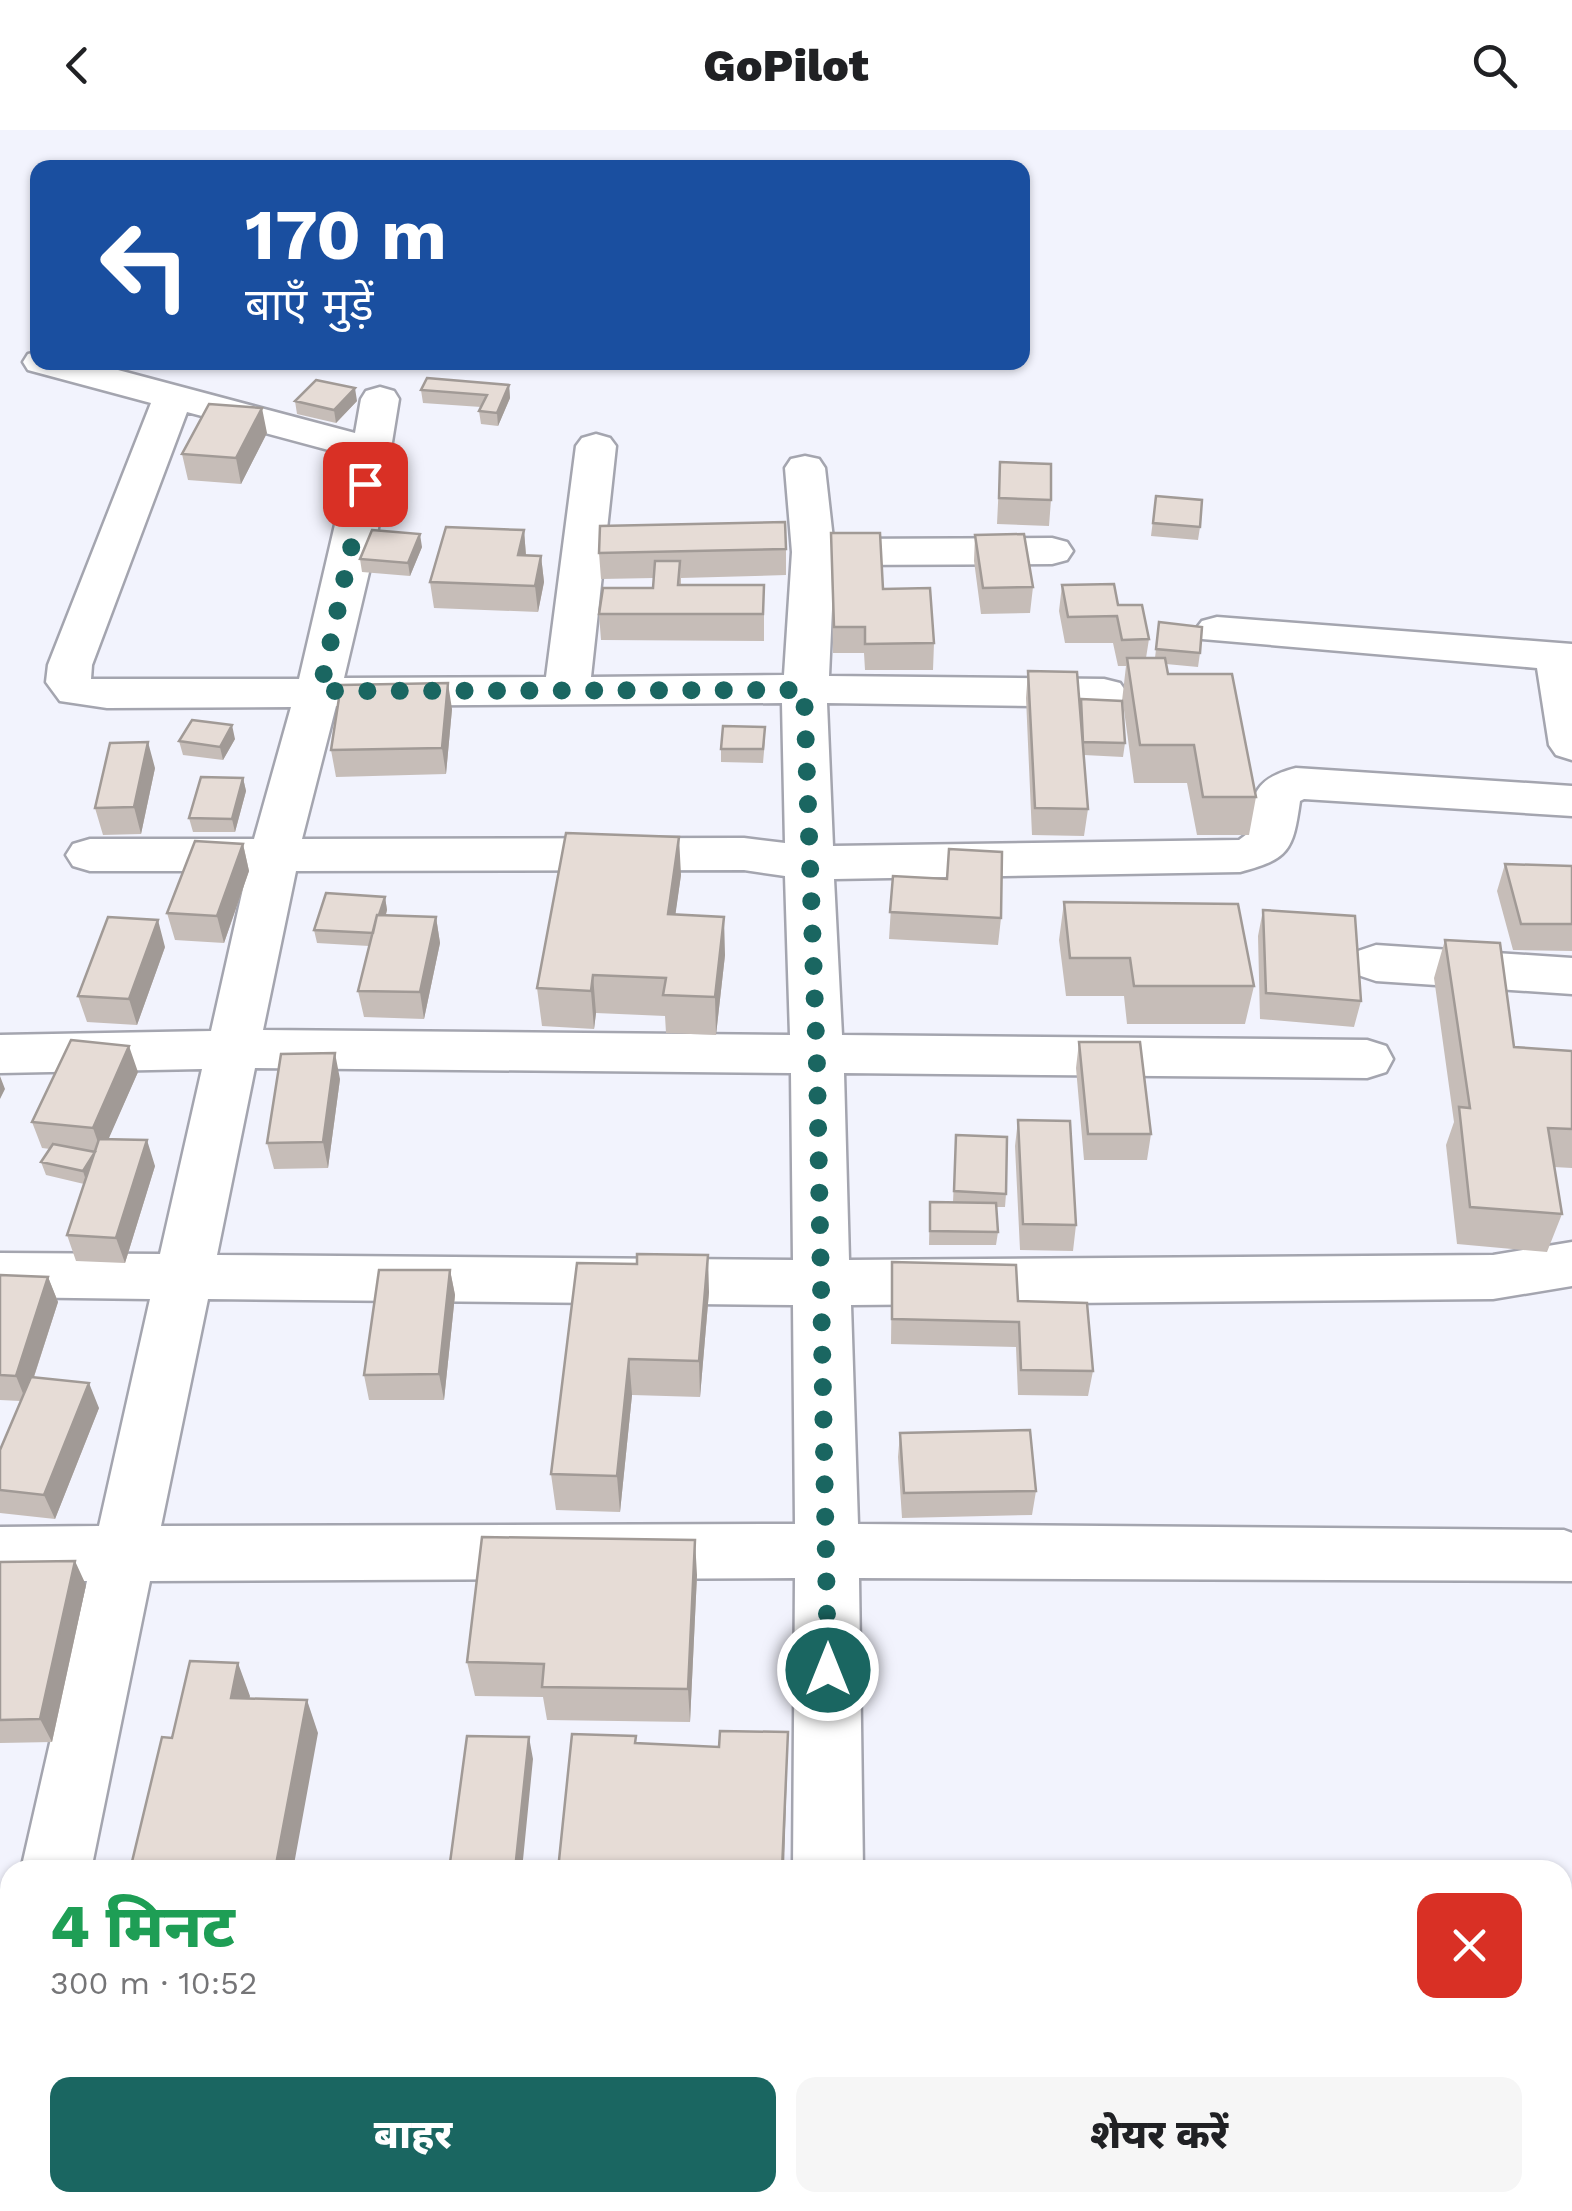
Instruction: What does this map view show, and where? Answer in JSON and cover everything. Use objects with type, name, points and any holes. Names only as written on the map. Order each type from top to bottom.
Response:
[{"type":"street","points":[[0,352],[30,360]]},
{"type":"street","points":[[58,1860],[290,789],[320,691],[376,424],[173,397],[70,370]]},
{"type":"street","points":[[173,397],[70,666],[68,682],[76,690],[107,694],[567,690],[1104,693]]},
{"type":"street","points":[[567,690],[596,446]]},
{"type":"street","points":[[805,468],[813,552],[804,690],[822,1283],[828,1860]]},
{"type":"street","points":[[813,552],[1052,551]]},
{"type":"street","points":[[1217,630],[1564,656],[1572,745]]},
{"type":"street","points":[[90,855],[744,854],[809,863],[1240,856],[1270,840],[1277,794],[1296,784],[1572,801]]},
{"type":"street","points":[[1376,963],[1572,976]]},
{"type":"street","points":[[0,1054],[234,1050],[816,1052],[1367,1059]]},
{"type":"street","points":[[0,1275],[822,1283],[1492,1277],[1572,1264]]},
{"type":"street","points":[[0,1554],[827,1551],[1564,1556]]},
{"type":"building","points":[[427,378],[509,385],[497,413],[479,411],[487,395],[421,390]]},
{"type":"building","points":[[316,380],[355,388],[334,410],[295,401]]},
{"type":"building","points":[[209,404],[262,408],[236,458],[182,454]]},
{"type":"building","points":[[1000,462],[1051,464],[1051,500],[999,498]]},
{"type":"building","points":[[1156,496],[1202,500],[1200,527],[1153,523]]},
{"type":"building","points":[[785,522],[786,549],[599,553],[600,526]]},
{"type":"building","points":[[446,527],[524,530],[518,555],[541,556],[535,586],[430,582]]},
{"type":"building","points":[[372,530],[420,534],[408,563],[360,559]]},
{"type":"building","points":[[831,533],[880,533],[883,589],[930,588],[934,643],[865,644],[865,627],[834,627]]},
{"type":"building","points":[[1024,534],[1033,587],[983,588],[975,535]]},
{"type":"building","points":[[655,561],[680,561],[678,585],[764,585],[763,614],[599,614],[603,588],[653,588]]},
{"type":"building","points":[[1114,584],[1118,605],[1142,605],[1149,639],[1122,640],[1117,616],[1068,617],[1062,585]]},
{"type":"building","points":[[1159,622],[1202,627],[1200,653],[1156,649]]},
{"type":"building","points":[[1127,658],[1165,658],[1168,674],[1232,674],[1256,797],[1203,797],[1194,745],[1140,745]]},
{"type":"building","points":[[1028,671],[1077,672],[1088,809],[1035,808]]},
{"type":"building","points":[[448,683],[442,748],[331,750],[341,685]]},
{"type":"building","points":[[1081,699],[1122,701],[1125,743],[1083,742]]},
{"type":"building","points":[[192,720],[232,725],[220,747],[179,741]]},
{"type":"building","points":[[723,726],[765,727],[763,749],[721,749]]},
{"type":"building","points":[[148,742],[134,807],[95,808],[110,743]]},
{"type":"building","points":[[201,777],[243,778],[232,819],[189,818]]},
{"type":"building","points":[[566,833],[679,837],[668,914],[724,917],[715,997],[663,995],[666,978],[593,975],[591,991],[537,988]]},
{"type":"building","points":[[195,841],[243,844],[217,916],[167,913]]},
{"type":"building","points":[[949,849],[1002,852],[1001,918],[890,912],[893,876],[947,879]]},
{"type":"building","points":[[1505,864],[1572,866],[1572,924],[1521,924]]},
{"type":"building","points":[[326,893],[385,897],[373,933],[314,930]]},
{"type":"building","points":[[1064,902],[1238,904],[1254,986],[1134,986],[1130,958],[1070,958]]},
{"type":"building","points":[[1263,910],[1355,916],[1361,1001],[1266,993]]},
{"type":"building","points":[[377,915],[436,917],[420,992],[358,991]]},
{"type":"building","points":[[108,917],[158,920],[129,999],[78,996]]},
{"type":"building","points":[[1445,940],[1500,943],[1514,1047],[1572,1051],[1572,1129],[1548,1128],[1562,1214],[1470,1207],[1459,1107],[1470,1108]]},
{"type":"building","points":[[71,1040],[129,1046],[93,1128],[32,1122]]},
{"type":"building","points":[[1079,1042],[1140,1042],[1151,1134],[1088,1134]]},
{"type":"building","points":[[335,1053],[323,1142],[267,1143],[281,1054]]},
{"type":"building","points":[[1018,1120],[1070,1121],[1076,1225],[1023,1224]]},
{"type":"building","points":[[956,1135],[1007,1137],[1006,1194],[954,1191]]},
{"type":"building","points":[[99,1139],[147,1140],[116,1238],[67,1235]]},
{"type":"building","points":[[53,1144],[95,1152],[83,1171],[41,1162]]},
{"type":"building","points":[[930,1202],[996,1203],[998,1232],[930,1231]]},
{"type":"building","points":[[637,1254],[708,1255],[699,1361],[629,1359],[617,1476],[551,1474],[577,1263],[637,1264]]},
{"type":"building","points":[[892,1262],[1016,1265],[1018,1301],[1087,1303],[1093,1371],[1021,1370],[1019,1322],[892,1319]]},
{"type":"building","points":[[379,1270],[450,1270],[439,1374],[364,1375]]},
{"type":"building","points":[[0,1275],[48,1277],[16,1376],[0,1375]]},
{"type":"building","points":[[31,1377],[89,1383],[44,1495],[0,1490],[0,1450]]},
{"type":"building","points":[[1030,1430],[1036,1491],[904,1493],[900,1433]]},
{"type":"building","points":[[482,1537],[695,1540],[688,1689],[542,1687],[544,1664],[467,1662]]},
{"type":"building","points":[[75,1561],[40,1719],[0,1720],[0,1562]]},
{"type":"building","points":[[190,1661],[238,1663],[231,1698],[307,1700],[277,1860],[132,1860],[162,1737],[172,1738]]},
{"type":"building","points":[[720,1731],[788,1732],[782,1860],[559,1860],[572,1734],[636,1736],[635,1743],[719,1747]]},
{"type":"building","points":[[467,1736],[529,1737],[516,1860],[450,1860]]},
{"type":"route","points":[[365,484],[320,691],[804,690],[817,1066],[828,1670]]}]
